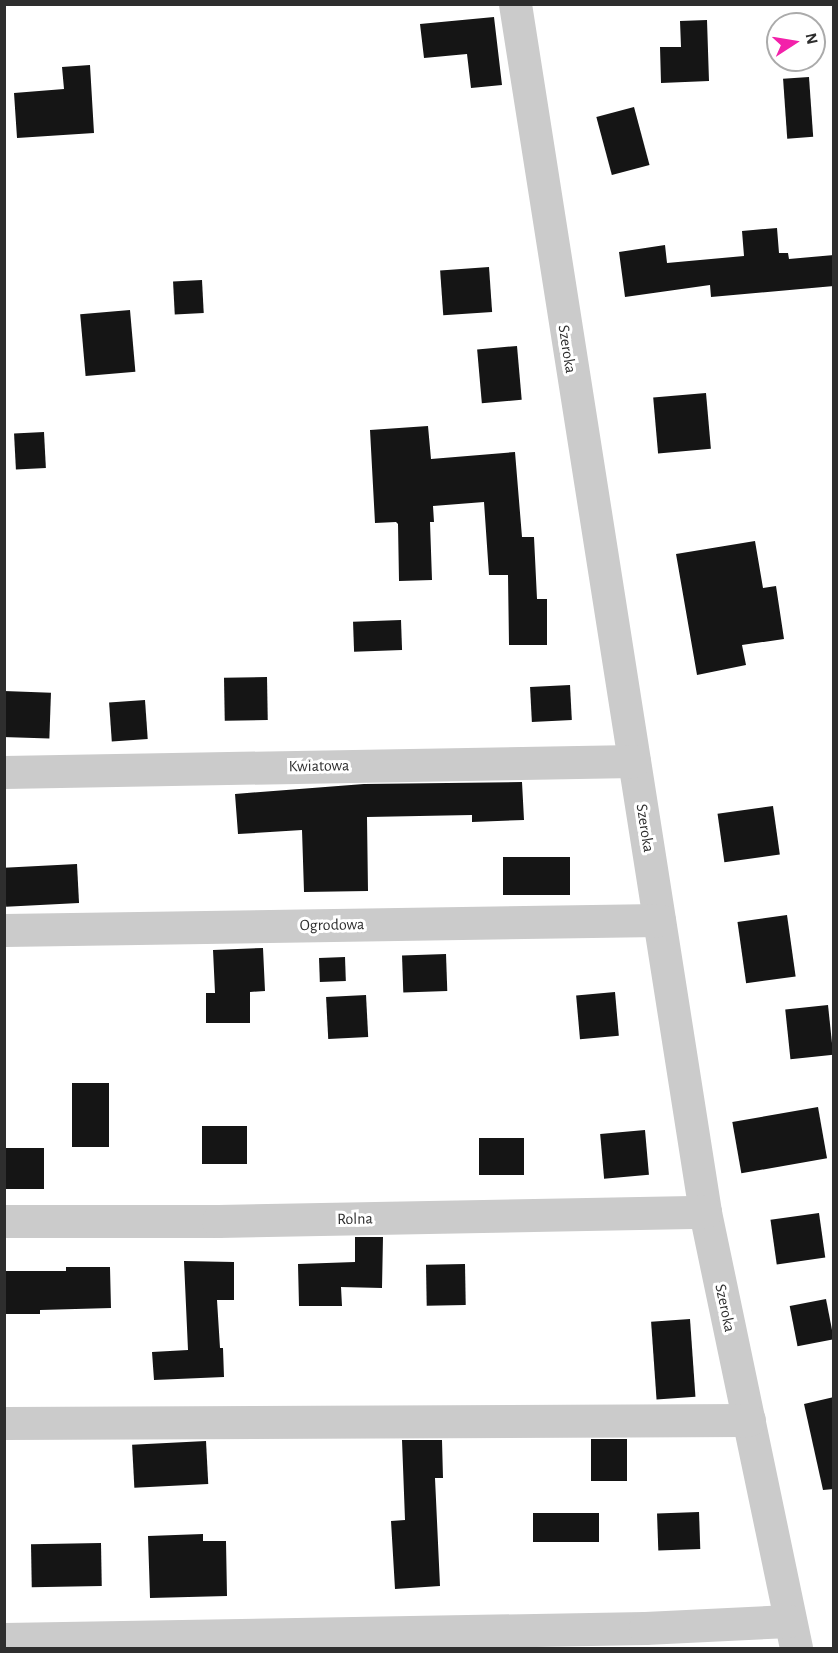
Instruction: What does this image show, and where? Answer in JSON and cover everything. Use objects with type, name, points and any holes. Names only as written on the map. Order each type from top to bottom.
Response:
[{"type":"street","name":"Szeroka","points":[[514,4],[705,1212],[793,1635]]},
{"type":"street","name":"Kwiatowa","points":[[4,772],[634,761]]},
{"type":"street","name":"Ogrodowa","points":[[4,930],[659,920]]},
{"type":"street","name":"Rolna","points":[[4,1221],[230,1221],[705,1212]]},
{"type":"street","points":[[4,1423],[749,1420]]},
{"type":"street","points":[[4,1639],[645,1628],[793,1635]]},
{"type":"building","points":[[494,17],[502,85],[471,88],[467,54],[424,58],[420,24]]},
{"type":"building","points":[[707,20],[709,81],[661,83],[660,47],[681,47],[680,21]]},
{"type":"building","points":[[90,65],[94,133],[17,138],[14,93],[64,89],[62,67]]},
{"type":"building","points":[[809,77],[813,137],[787,139],[783,79]]},
{"type":"building","points":[[634,107],[650,165],[612,175],[596,117]]},
{"type":"building","points":[[777,228],[779,253],[788,253],[789,259],[834,255],[834,286],[711,297],[710,285],[625,297],[619,252],[665,245],[667,263],[744,256],[742,231]]},
{"type":"building","points":[[489,267],[492,312],[443,315],[440,270]]},
{"type":"building","points":[[202,280],[204,313],[175,314],[173,282]]},
{"type":"building","points":[[130,310],[135,372],[86,376],[80,314]]},
{"type":"building","points":[[517,346],[522,400],[482,403],[477,349]]},
{"type":"building","points":[[706,393],[711,449],[658,453],[653,398]]},
{"type":"building","points":[[428,426],[431,459],[515,452],[522,537],[534,537],[537,599],[547,599],[547,645],[509,645],[508,575],[489,575],[484,502],[433,506],[434,522],[430,522],[432,580],[399,581],[398,524],[396,522],[375,523],[370,430]]},
{"type":"building","points":[[44,432],[46,468],[16,470],[14,434]]},
{"type":"building","points":[[755,541],[763,588],[776,586],[784,639],[742,645],[746,665],[697,675],[676,554]]},
{"type":"building","points":[[401,620],[402,650],[354,652],[353,622]]},
{"type":"building","points":[[267,677],[268,720],[225,721],[224,678]]},
{"type":"building","points":[[570,685],[572,720],[532,722],[530,687]]},
{"type":"building","points":[[4,691],[51,693],[49,739],[4,737]]},
{"type":"building","points":[[145,700],[148,739],[112,741],[109,703]]},
{"type":"building","points":[[522,782],[524,820],[472,822],[472,815],[367,817],[368,891],[304,892],[302,830],[238,834],[235,794],[364,784]]},
{"type":"building","points":[[773,806],[780,855],[724,862],[718,814]]},
{"type":"building","points":[[503,857],[570,857],[570,895],[503,895]]},
{"type":"building","points":[[77,864],[79,903],[6,907],[4,868]]},
{"type":"building","points":[[787,915],[796,976],[746,983],[737,922]]},
{"type":"building","points":[[263,948],[265,991],[250,992],[250,1023],[206,1023],[206,993],[215,993],[213,950]]},
{"type":"building","points":[[446,954],[447,991],[403,993],[402,956]]},
{"type":"building","points":[[345,957],[346,981],[320,982],[319,958]]},
{"type":"building","points":[[615,992],[619,1036],[580,1039],[576,995]]},
{"type":"building","points":[[366,995],[368,1037],[328,1039],[326,997]]},
{"type":"building","points":[[828,1005],[833,1055],[790,1059],[785,1009]]},
{"type":"building","points":[[72,1083],[109,1083],[109,1147],[72,1147]]},
{"type":"building","points":[[818,1107],[827,1158],[741,1173],[732,1122]]},
{"type":"building","points":[[202,1126],[247,1126],[247,1164],[202,1164]]},
{"type":"building","points":[[645,1130],[649,1175],[604,1179],[600,1134]]},
{"type":"building","points":[[479,1138],[524,1138],[524,1175],[479,1175]]},
{"type":"building","points":[[4,1148],[44,1148],[44,1189],[4,1189]]},
{"type":"building","points":[[819,1213],[825,1258],[777,1264],[770,1220]]},
{"type":"building","points":[[355,1237],[383,1237],[382,1288],[341,1287],[342,1306],[299,1306],[298,1264],[355,1262]]},
{"type":"building","points":[[184,1261],[234,1262],[234,1300],[217,1300],[224,1377],[154,1380],[152,1352],[188,1350]]},
{"type":"building","points":[[465,1264],[466,1305],[427,1306],[426,1265]]},
{"type":"building","points":[[66,1267],[110,1267],[111,1308],[40,1310],[40,1314],[4,1314],[4,1271],[66,1271]]},
{"type":"building","points":[[826,1299],[834,1339],[798,1346],[790,1306]]},
{"type":"building","points":[[690,1319],[695,1397],[657,1400],[651,1322]]},
{"type":"building","points":[[834,1397],[834,1489],[823,1490],[804,1404]]},
{"type":"building","points":[[591,1439],[627,1439],[627,1481],[591,1481]]},
{"type":"building","points":[[402,1440],[442,1440],[443,1478],[435,1478],[440,1586],[395,1589],[391,1521],[405,1520]]},
{"type":"building","points":[[206,1441],[208,1484],[134,1488],[132,1445]]},
{"type":"building","points":[[699,1512],[700,1549],[658,1550],[657,1513]]},
{"type":"building","points":[[533,1513],[599,1513],[599,1542],[533,1542]]},
{"type":"building","points":[[203,1534],[203,1541],[226,1541],[227,1596],[150,1598],[148,1536]]},
{"type":"building","points":[[101,1543],[102,1586],[32,1587],[31,1544]]}]
